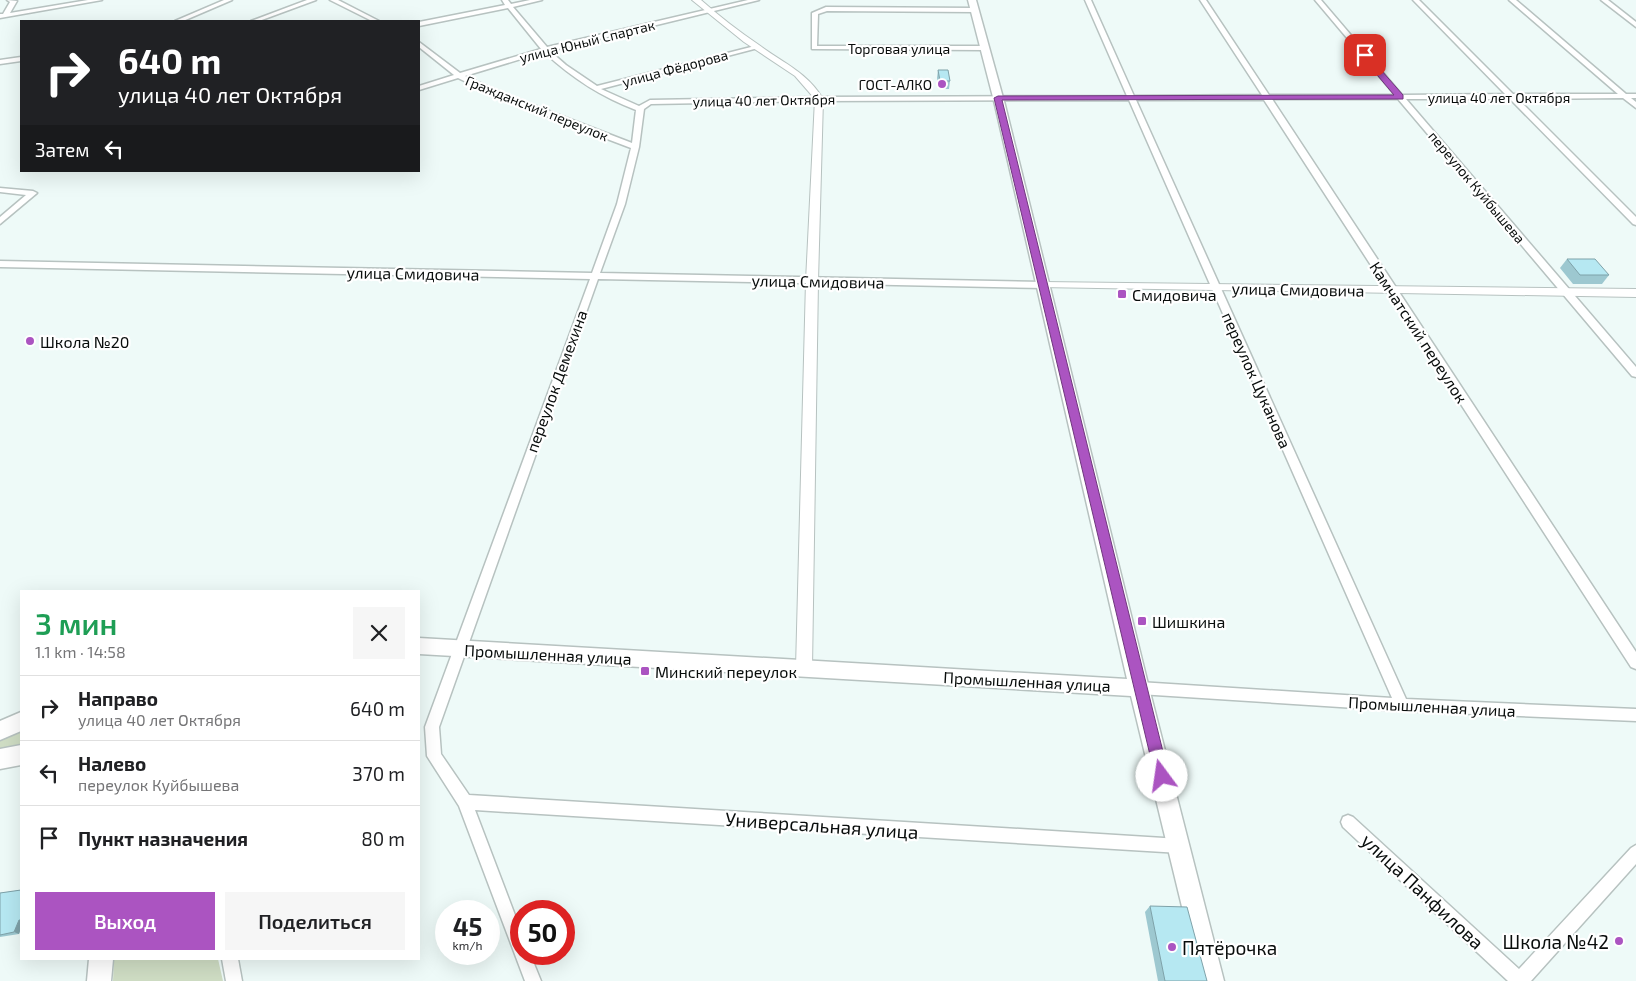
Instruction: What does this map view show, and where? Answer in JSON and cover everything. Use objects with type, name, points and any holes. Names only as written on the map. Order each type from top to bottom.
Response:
[{"type":"main road","points":[[973,5],[998,98],[1139,688],[1180,846],[1212,981]]},
{"type":"main road","name":"Промышленная улица","points":[[420,646],[1139,688]]},
{"type":"main road","points":[[0,759],[20,755]]},
{"type":"main road","points":[[99,960],[99,981]]},
{"type":"street","points":[[3,16],[14,1],[10,0]]},
{"type":"street","points":[[3,16],[99,0]]},
{"type":"street","points":[[180,20],[229,0]]},
{"type":"street","points":[[257,20],[313,0]]},
{"type":"street","points":[[333,0],[374,20]]},
{"type":"street","points":[[420,24],[507,3],[539,0]]},
{"type":"street","points":[[696,0],[755,48],[791,68],[812,84],[819,99],[812,281],[804,668]]},
{"type":"street","name":"улица Юный Спартак","points":[[420,88],[568,43],[756,0]]},
{"type":"street","name":"переулок Цуканова","points":[[1088,0],[1402,705]]},
{"type":"street","name":"Камчатский переулок","points":[[1203,0],[1636,663]]},
{"type":"street","name":"переулок Куйбышева","points":[[1318,0],[1636,374]]},
{"type":"street","points":[[1416,0],[1510,97],[1636,222]]},
{"type":"street","points":[[1512,0],[1636,106]]},
{"type":"street","points":[[1604,0],[1636,25]]},
{"type":"street","points":[[507,3],[544,50],[595,89],[617,102],[640,109]]},
{"type":"street","name":"Торговая улица","points":[[973,5],[826,9],[815,13],[814,48],[984,48]]},
{"type":"street","name":"Гражданский переулок","points":[[420,45],[458,76],[502,96],[635,147]]},
{"type":"street","name":"улица Фёдорова","points":[[595,89],[755,48]]},
{"type":"street","points":[[0,62],[20,59]]},
{"type":"street","name":"улица 40 лет Октября","points":[[640,109],[643,105],[650,102],[819,99],[1636,96]]},
{"type":"street","name":"переулок Демехина","points":[[460,649],[621,204],[635,147],[640,109]]},
{"type":"street","points":[[0,190],[32,193],[0,221]]},
{"type":"street","name":"улица Смидовича","points":[[0,264],[812,281],[1392,291],[1636,293]]},
{"type":"street","points":[[460,649],[432,727],[434,756],[465,802],[510,920]]},
{"type":"street","name":"Промышленная улица","points":[[1139,688],[1402,705],[1636,715]]},
{"type":"street","name":"Универсальная улица","points":[[465,802],[1180,846]]},
{"type":"street","name":"улица Панфилова","points":[[1348,822],[1520,981],[1636,853]]},
{"type":"street","points":[[90,981],[99,960]]},
{"type":"street","points":[[230,960],[234,981]]},
{"type":"street","points":[[527,965],[533,981]]},
{"type":"green space","points":[[20,729],[20,749],[0,751],[0,739]]},
{"type":"green space","points":[[114,960],[218,960],[223,981],[113,981]]},
{"type":"building","points":[[938,70],[948,70],[950,81],[940,81]]},
{"type":"building","points":[[1567,259],[1595,259],[1609,275],[1580,275]]},
{"type":"building","points":[[20,890],[20,920],[14,932],[0,935],[0,893]]},
{"type":"building","name":"Пятёрочка","points":[[1150,906],[1187,907],[1207,981],[1165,981]]},
{"type":"place","name":"ГОСТ-АЛКО","points":[[942,84]]},
{"type":"place","name":"Смидовича","points":[[1122,294]]},
{"type":"place","name":"Школа №20","points":[[30,341]]},
{"type":"place","name":"Шишкина","points":[[1142,621]]},
{"type":"place","name":"Минский переулок","points":[[645,671]]},
{"type":"place","name":"Школа №42","points":[[1619,941]]},
{"type":"place","name":"Пятёрочка","points":[[1172,947]]},
{"type":"route","points":[[1162,776],[1139,688],[998,98],[1400,97],[1365,55]]}]
